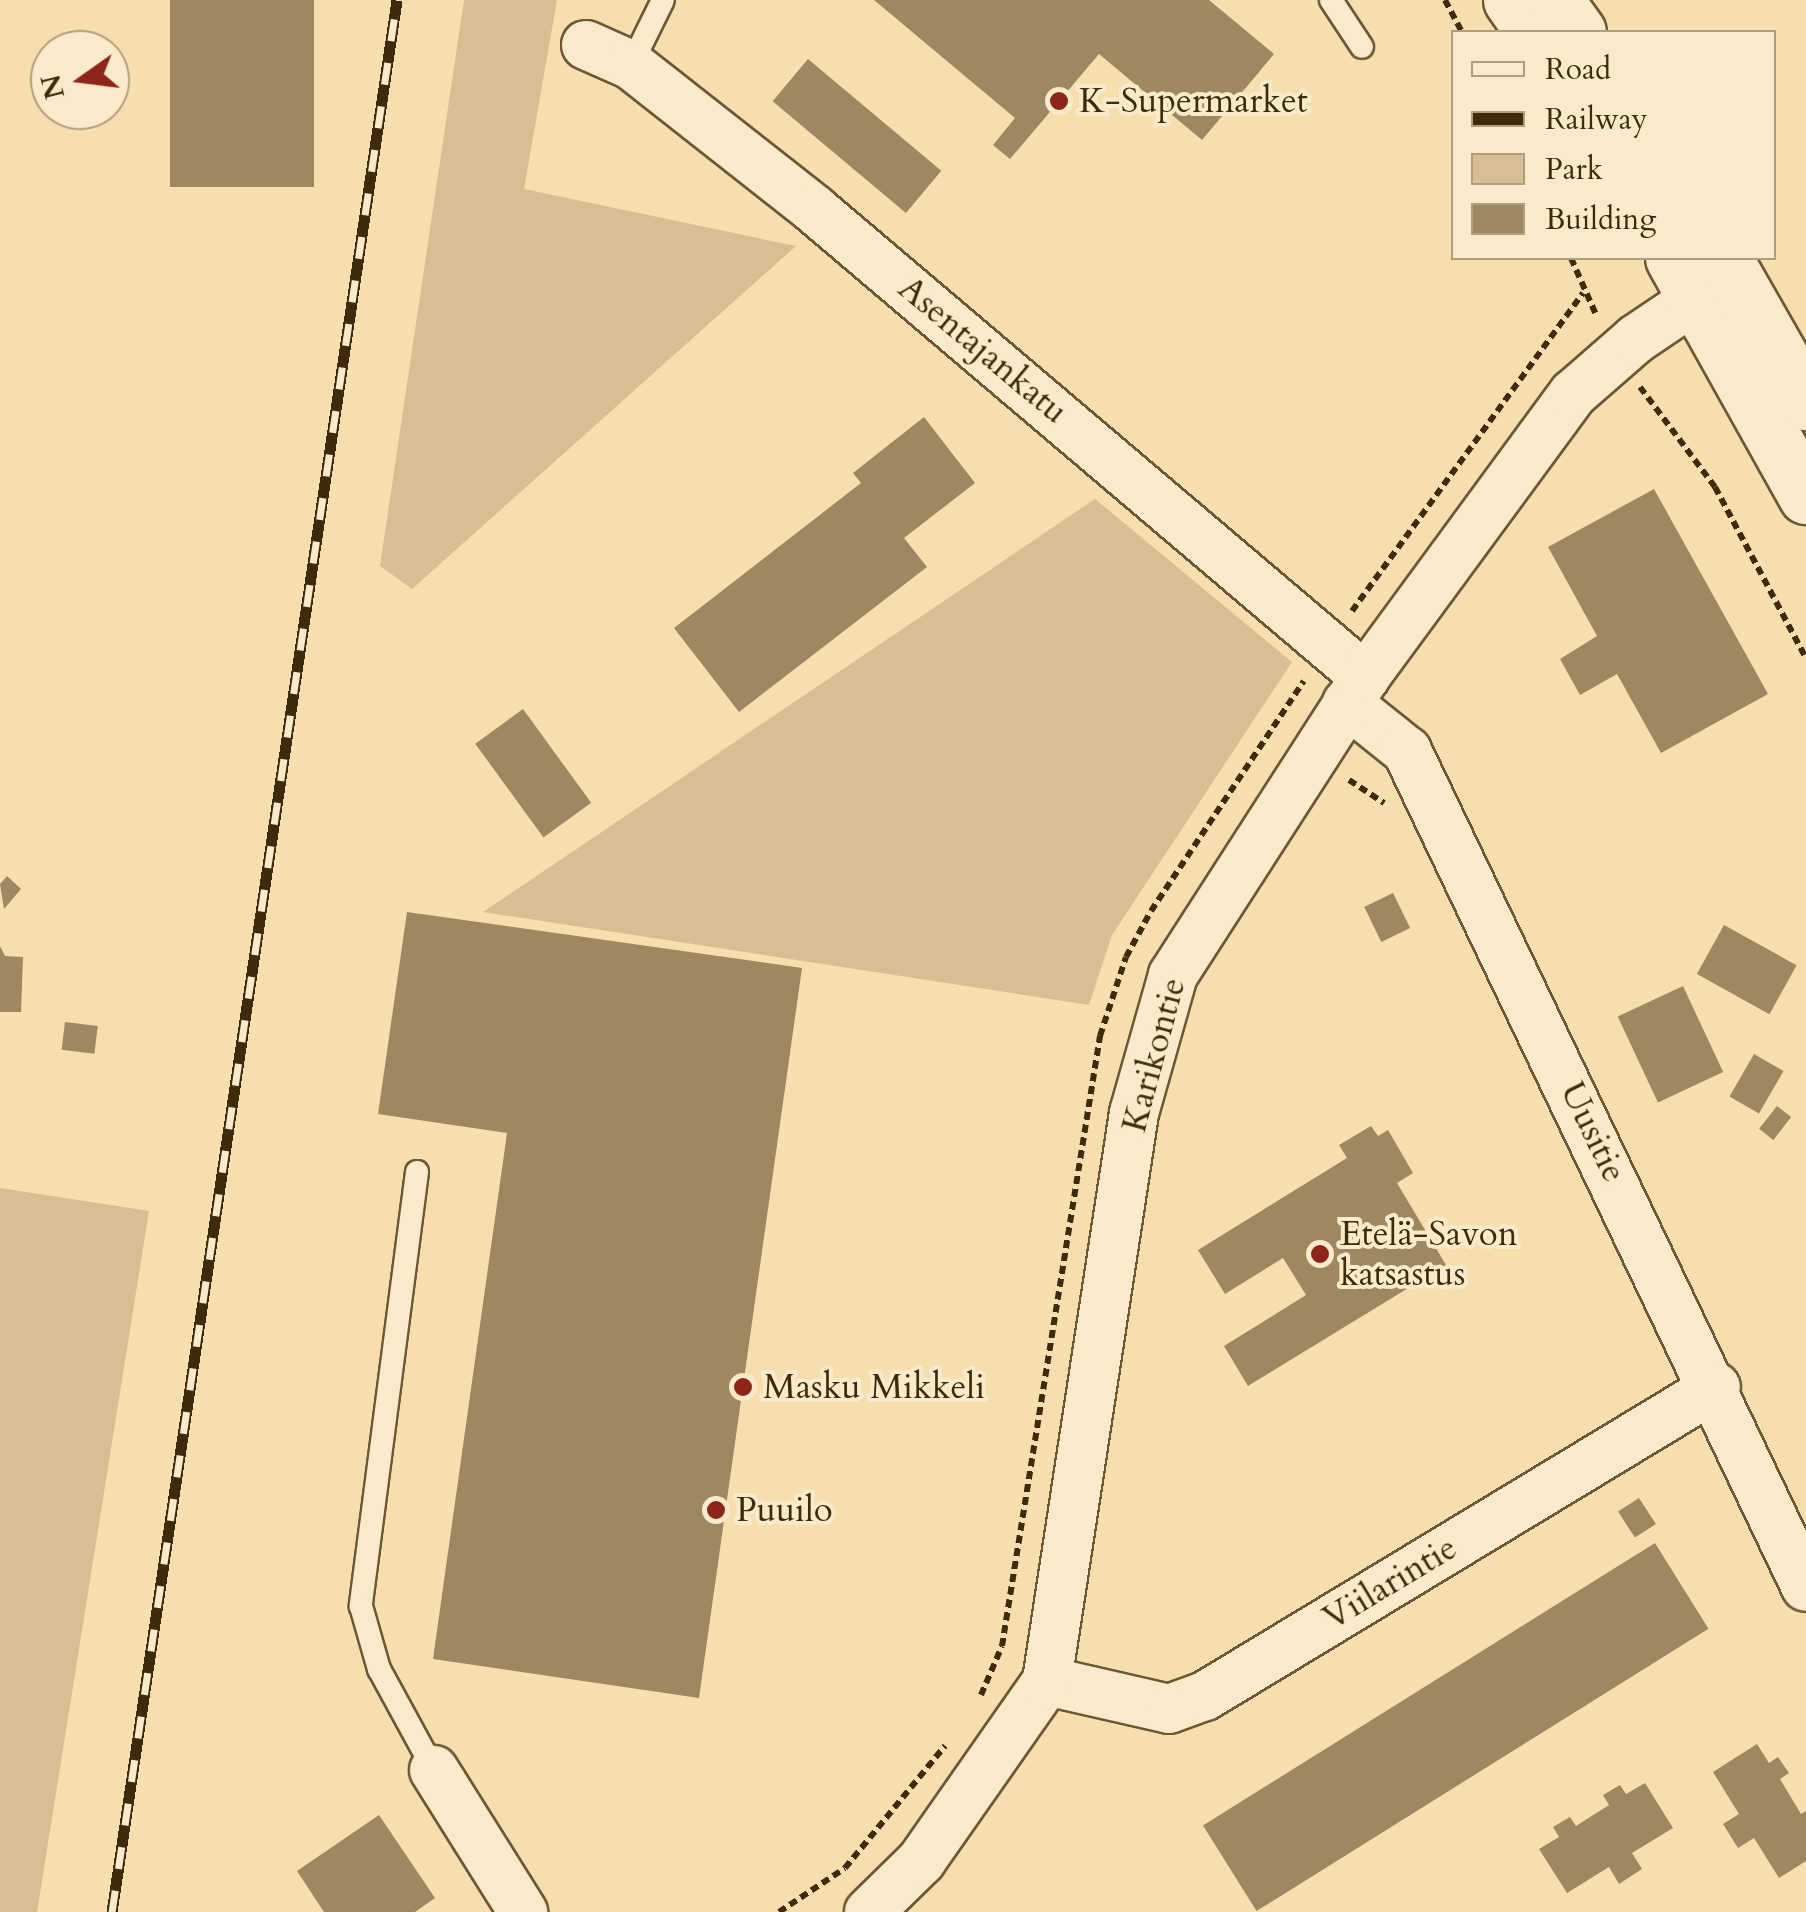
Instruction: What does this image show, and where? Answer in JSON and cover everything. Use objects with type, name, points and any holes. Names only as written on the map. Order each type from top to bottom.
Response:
[{"type":"main road","points":[[1510,0],[1531,30]]},
{"type":"main road","points":[[1555,0],[1577,30]]},
{"type":"main road","points":[[1706,272],[1806,402]]},
{"type":"main road","points":[[1706,272],[1806,496]]},
{"type":"street","name":"Asentajankatu","points":[[586,45],[631,65],[815,210],[1356,690]]},
{"type":"street","name":"Karikontie","points":[[869,1912],[921,1862],[1046,1682],[1134,1113],[1152,1035],[1199,926],[1356,690],[1573,394],[1706,272]]},
{"type":"street","name":"Uusitie","points":[[1356,690],[1408,751],[1716,1386],[1806,1587]]},
{"type":"street","name":"Viilarintie","points":[[1046,1682],[1169,1709],[1205,1696],[1716,1386]]},
{"type":"street","points":[[434,1770],[522,1912]]},
{"type":"lane","points":[[631,65],[663,0]]},
{"type":"lane","points":[[1331,0],[1362,47]]},
{"type":"lane","points":[[417,1172],[361,1606],[386,1684],[434,1770]]},
{"type":"path","points":[[1445,0],[1461,30]]},
{"type":"path","points":[[1572,260],[1583,293],[1597,317]]},
{"type":"path","points":[[1334,613],[1347,616],[1358,605],[1583,293]]},
{"type":"path","points":[[1648,400],[1715,488],[1806,658]]},
{"type":"green space","points":[[464,0],[557,0],[524,189],[796,246],[412,589],[380,566]]},
{"type":"green space","points":[[1095,499],[1292,662],[1112,935],[1089,1005],[483,912]]},
{"type":"green space","points":[[0,1188],[149,1211],[37,1912],[0,1912]]},
{"type":"building","points":[[170,0],[314,0],[314,187],[170,187]]},
{"type":"building","points":[[874,0],[1209,0],[1274,54],[1202,140],[1099,54],[1010,159],[993,145],[1015,118]]},
{"type":"building","points":[[808,59],[941,171],[906,213],[773,101]]},
{"type":"building","points":[[924,417],[975,483],[904,538],[927,567],[739,712],[674,628],[861,483],[853,473]]},
{"type":"building","points":[[1654,489],[1768,694],[1661,753],[1617,674],[1580,695],[1560,659],[1597,636],[1548,547]]},
{"type":"building","points":[[523,709],[591,803],[543,838],[475,744]]},
{"type":"building","points":[[7,876],[21,889],[4,909],[0,884]]},
{"type":"building","points":[[1393,893],[1410,928],[1381,942],[1364,907]]},
{"type":"building","points":[[407,912],[802,968],[699,1698],[433,1659],[507,1133],[378,1114]]},
{"type":"building","points":[[1724,925],[1797,965],[1769,1014],[1697,974]]},
{"type":"building","points":[[0,946],[5,956],[23,957],[21,1012],[0,1012]]},
{"type":"building","points":[[1683,986],[1723,1072],[1658,1103],[1618,1016]]},
{"type":"building","points":[[65,1022],[98,1026],[94,1054],[62,1050]]},
{"type":"building","points":[[1754,1054],[1783,1071],[1759,1113],[1730,1096]]},
{"type":"building","points":[[1777,1106],[1791,1117],[1773,1140],[1759,1129]]},
{"type":"building","name":"Etelä-Savon katsastus","points":[[1371,1126],[1378,1136],[1388,1130],[1413,1173],[1397,1183],[1446,1265],[1248,1386],[1224,1346],[1306,1295],[1283,1258],[1225,1294],[1198,1250],[1347,1158],[1339,1145]]},
{"type":"building","points":[[1639,1498],[1656,1524],[1635,1538],[1618,1512]]},
{"type":"building","points":[[1655,1543],[1709,1629],[1257,1911],[1203,1825]]},
{"type":"building","points":[[1757,1744],[1769,1763],[1778,1757],[1789,1773],[1780,1779],[1801,1814],[1806,1811],[1806,1861],[1779,1878],[1754,1838],[1738,1848],[1723,1824],[1739,1814],[1713,1772]]},
{"type":"building","points":[[1645,1783],[1673,1828],[1632,1853],[1642,1869],[1619,1884],[1609,1867],[1567,1893],[1539,1849],[1559,1837],[1553,1827],[1570,1817],[1576,1826],[1609,1805],[1603,1795],[1620,1785],[1626,1794]]},
{"type":"building","points":[[379,1815],[435,1898],[415,1912],[324,1912],[297,1871]]},
{"type":"railway","points":[[112,1912],[397,0]]},
{"type":"place","name":"K-Supermarket","points":[[1059,101]]},
{"type":"place","name":"Etelä-Savon katsastus","points":[[1320,1254]]},
{"type":"place","name":"Masku Mikkeli","points":[[743,1387]]},
{"type":"place","name":"Puuilo","points":[[716,1510]]}]
